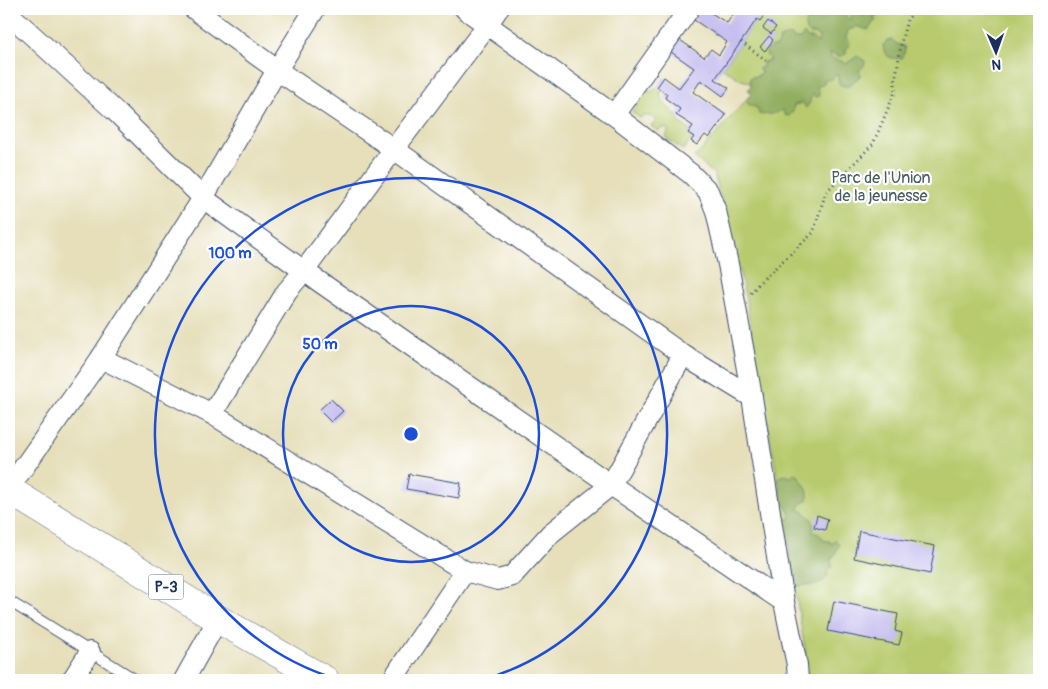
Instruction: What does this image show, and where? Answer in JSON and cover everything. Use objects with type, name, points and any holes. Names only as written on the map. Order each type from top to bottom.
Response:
[{"type":"highway","name":"P-3","points":[[9,489],[218,619],[325,680]]},
{"type":"street","points":[[194,9],[277,70],[394,149],[684,355],[752,397]]},
{"type":"street","points":[[9,489],[101,358],[203,198],[314,9]]},
{"type":"street","points":[[464,9],[493,17],[614,115],[691,174],[708,191],[716,211],[728,264],[752,397],[798,680]]},
{"type":"street","points":[[614,115],[688,9]]},
{"type":"street","points":[[9,14],[115,112],[203,198],[304,271],[611,485],[784,602]]},
{"type":"street","points":[[212,414],[287,290],[304,271],[493,17]]},
{"type":"street","points":[[101,358],[212,414],[465,570],[498,580],[512,576],[552,533],[611,485],[684,355]]},
{"type":"street","points":[[392,680],[465,570]]},
{"type":"street","points":[[184,680],[218,619]]},
{"type":"street","points":[[72,680],[90,652]]},
{"type":"lane","points":[[9,601],[136,680]]},
{"type":"path","points":[[803,9],[812,15]]},
{"type":"path","points":[[736,311],[760,282],[813,233],[826,192],[873,144],[895,92],[902,39],[907,20],[912,14],[910,9]]},
{"type":"path","points":[[741,42],[767,61]]},
{"type":"green space","name":"Parc de l'Union de la jeunesse","points":[[769,9],[817,9],[806,20],[827,9],[1039,9],[1039,680],[808,680],[807,663],[777,476],[746,299],[714,174],[694,157],[799,40],[784,37],[780,39],[779,44],[775,48],[772,47],[769,58],[760,74],[751,77],[749,82],[741,80],[723,68],[757,19],[760,21]]},
{"type":"green space","points":[[817,9],[849,9],[848,13],[844,15],[851,20],[853,9],[862,9],[860,13],[863,16],[872,11],[876,12],[877,16],[873,17],[876,21],[873,22],[868,30],[856,26],[848,30],[846,38],[850,43],[846,54],[836,56],[830,53],[831,58],[846,64],[857,56],[865,61],[864,66],[859,70],[861,75],[850,86],[839,84],[837,74],[830,80],[825,79],[824,83],[817,87],[819,96],[815,97],[813,94],[806,108],[802,102],[794,105],[793,111],[789,116],[785,115],[783,110],[772,114],[759,114],[757,108],[748,104],[746,100],[752,93],[748,90],[751,85],[749,82],[751,77],[758,76],[762,72],[758,69],[763,67],[763,62],[770,60],[766,54],[767,50],[776,47],[780,39],[787,35],[792,36],[794,39],[800,39],[804,34],[818,43],[819,36],[810,34],[805,27],[807,21]]},
{"type":"green space","points":[[892,40],[904,46],[905,51],[902,58],[891,58],[885,52],[883,45],[887,41]]},
{"type":"green space","points":[[657,87],[662,90],[660,95],[664,103],[676,115],[680,123],[690,130],[689,133],[694,137],[683,150],[666,138],[667,128],[657,131],[651,126],[656,122],[656,119],[648,116],[640,118],[632,112],[645,91],[652,91]]},
{"type":"green space","points":[[794,474],[799,476],[808,493],[807,500],[798,509],[811,518],[813,524],[812,532],[820,535],[824,541],[829,541],[833,544],[835,539],[839,545],[834,556],[831,558],[833,566],[827,571],[828,575],[824,580],[817,585],[795,587],[784,519],[790,519],[790,516],[782,503],[778,479],[784,475],[791,477]]},
{"type":"building","points":[[701,9],[705,9],[727,23],[737,9],[769,9],[760,21],[757,19],[715,79],[729,88],[723,96],[701,80],[693,92],[726,115],[709,138],[705,135],[697,145],[691,141],[694,137],[688,133],[693,126],[676,115],[680,109],[665,98],[667,94],[657,87],[664,77],[679,88],[694,68],[671,52],[680,40],[704,57],[711,49],[719,55],[727,42],[694,20]]},
{"type":"building","points":[[768,21],[776,27],[771,34],[763,28]]},
{"type":"building","points":[[769,36],[773,40],[765,51],[760,47]]},
{"type":"building","points":[[331,399],[343,411],[331,422],[319,410]]},
{"type":"building","points":[[409,474],[461,483],[459,498],[406,489]]},
{"type":"building","points":[[817,515],[828,519],[825,530],[814,527]]},
{"type":"building","points":[[859,531],[935,546],[930,574],[854,558]]},
{"type":"building","points":[[834,601],[898,614],[895,631],[902,633],[899,645],[828,631]]}]
